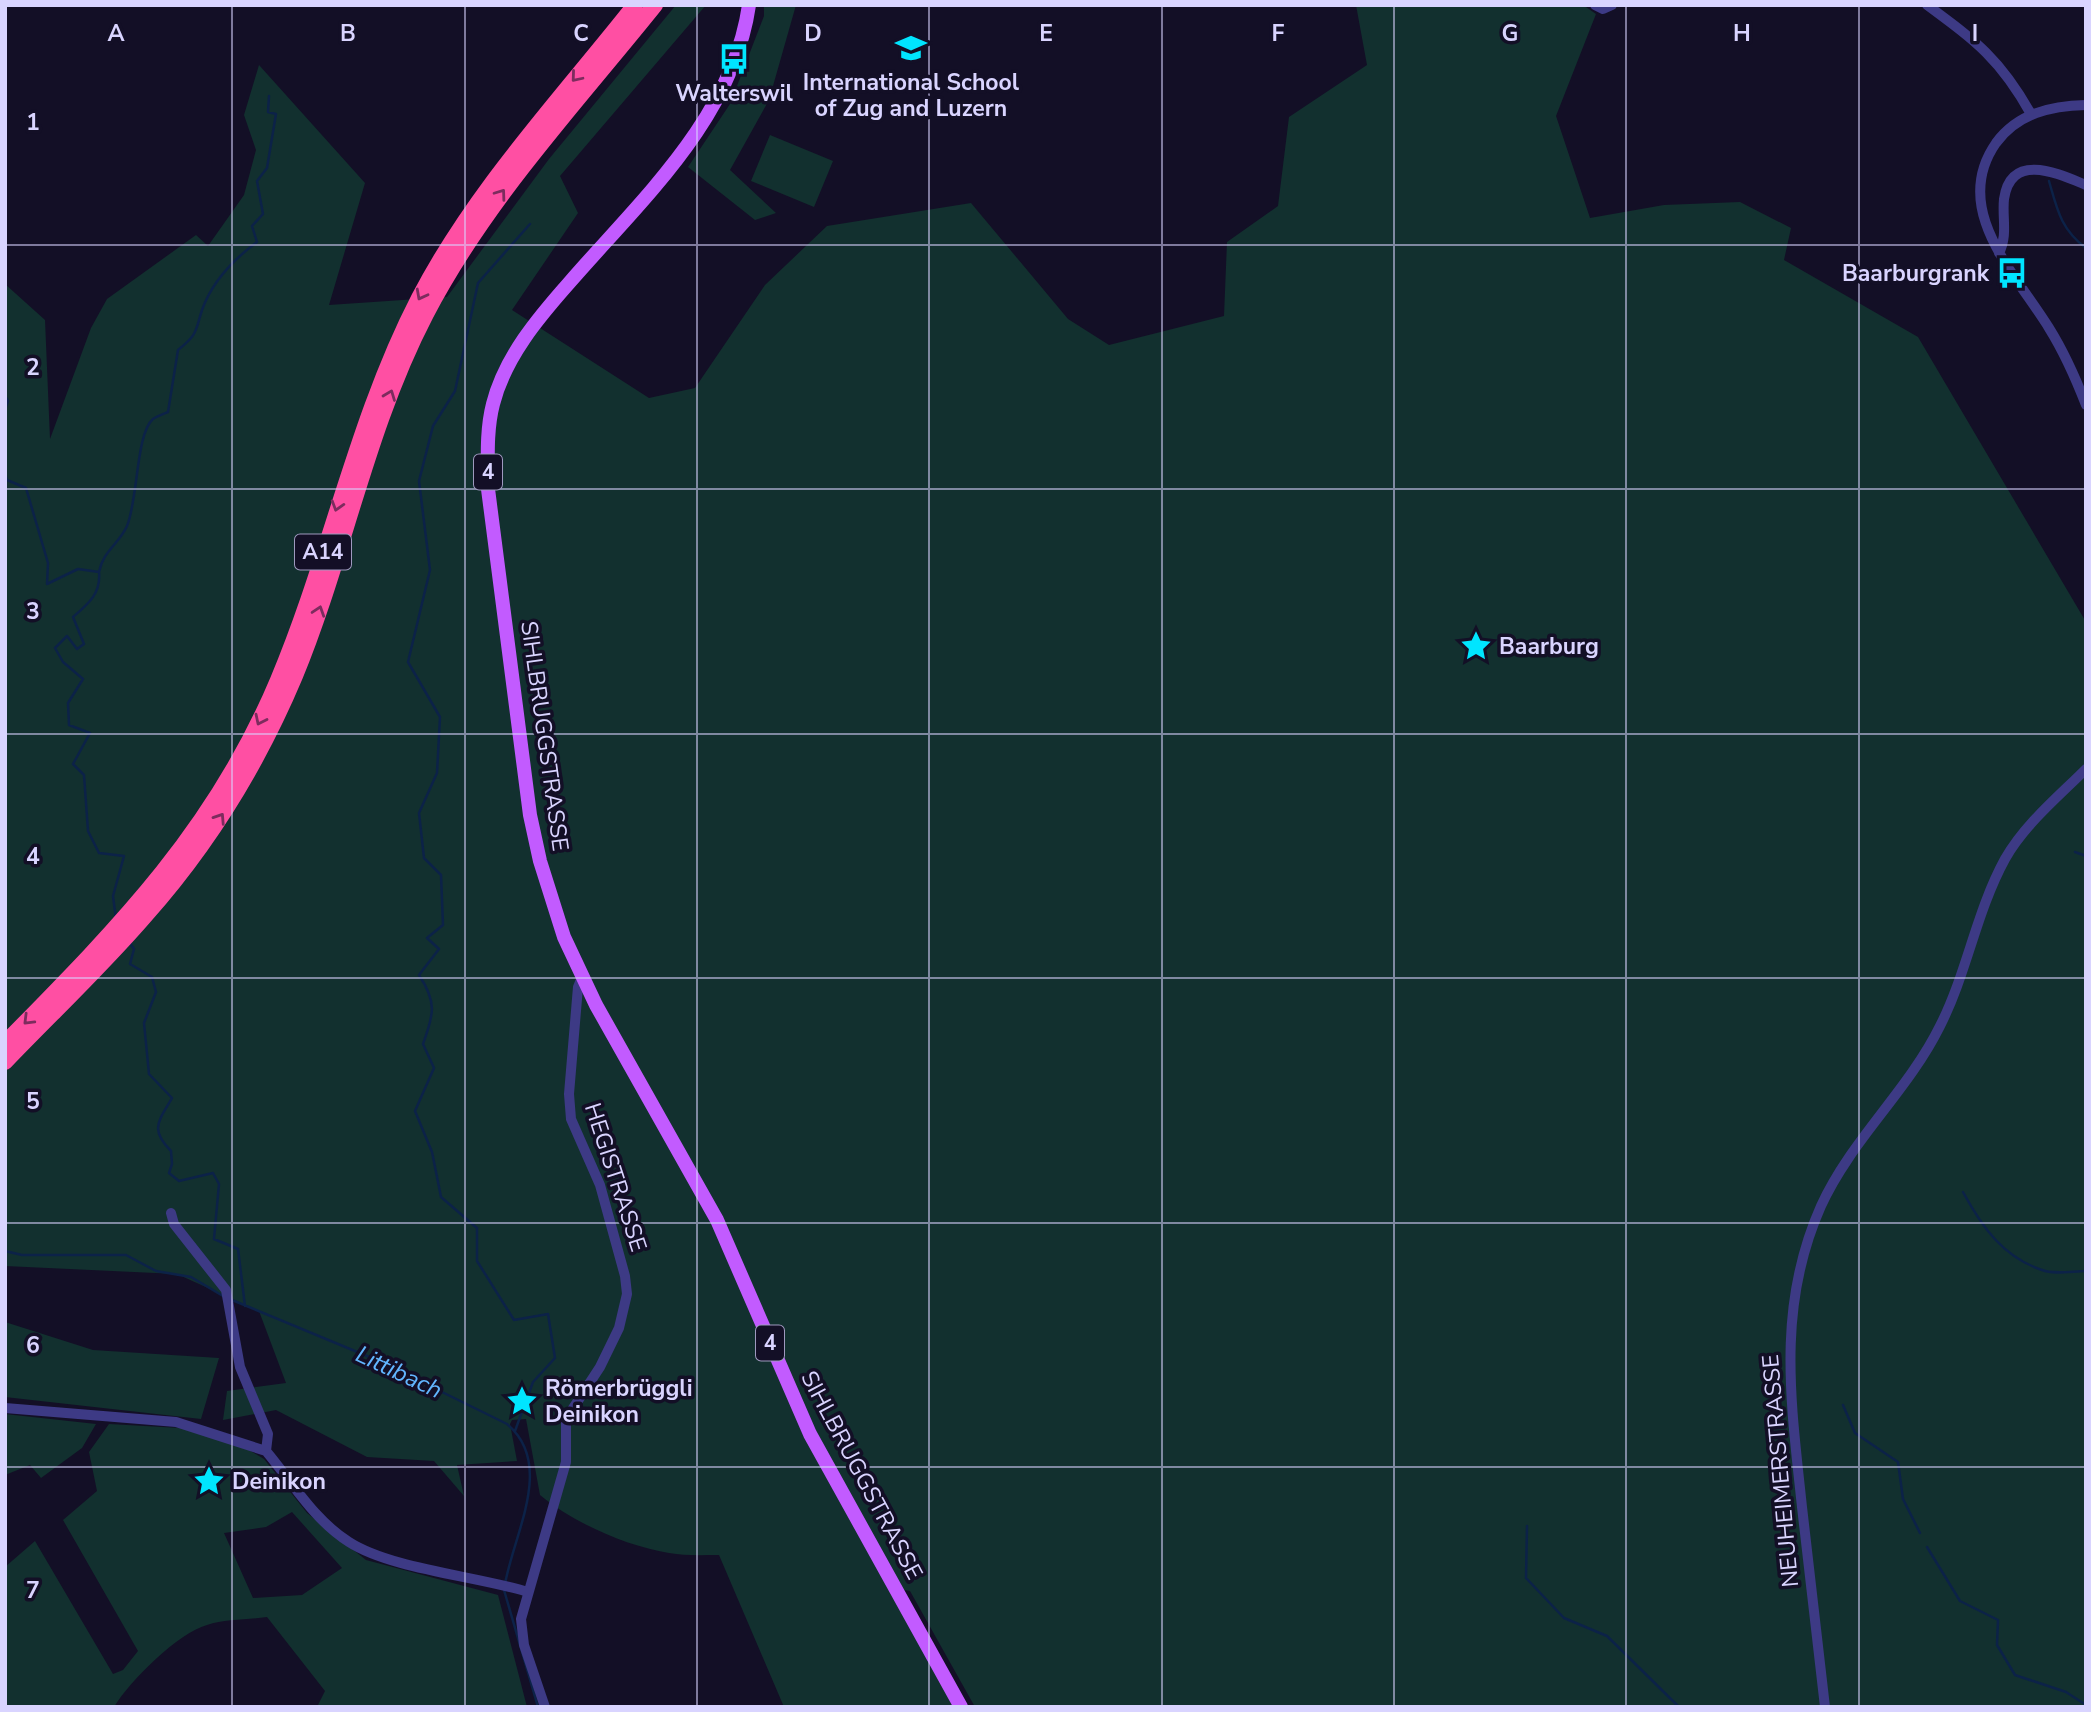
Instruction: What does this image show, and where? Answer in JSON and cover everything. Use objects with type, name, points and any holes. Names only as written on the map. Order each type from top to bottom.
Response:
[{"type":"highway","name":"A14","points":[[178,867],[233,772],[278,681],[305,610],[369,410],[420,295],[455,236],[500,172],[635,5]]},
{"type":"highway","name":"A14","points":[[5,1062],[114,932],[178,867],[238,789],[284,701],[313,629],[383,412],[407,352],[438,292],[505,188],[655,5]]},
{"type":"highway","name":"A14","points":[[5,1043],[52,1004]]},
{"type":"main road","name":"SIHLBRUGGSTRASSE","points":[[749,5],[729,72],[698,130],[524,340],[501,382],[489,427],[488,489],[530,815],[552,904],[582,977],[717,1220],[810,1434],[961,1707]]},
{"type":"street","points":[[1595,5],[1603,9],[1612,5]]},
{"type":"street","points":[[1927,5],[1976,41],[2004,69],[2031,114]]},
{"type":"street","points":[[2086,105],[2063,106],[2031,114],[1999,139],[1989,153],[1980,180],[1983,218],[1999,253],[2051,330],[2086,405]]},
{"type":"street","points":[[1999,253],[2005,241],[2004,197],[2018,175],[2036,168],[2086,186]]},
{"type":"street","name":"NEUHEIMERSTRASSE","points":[[1825,1707],[1790,1389],[1790,1325],[1794,1289],[1808,1240],[1842,1167],[1939,1029],[1954,996],[1990,890],[2006,858],[2023,832],[2086,769]]},
{"type":"street","name":"HEGISTRASSE","points":[[545,1707],[524,1644],[521,1619],[553,1499],[566,1462],[566,1419],[600,1367],[619,1328],[627,1294],[625,1276],[600,1185],[571,1119],[569,1094],[578,987],[582,977]]},
{"type":"street","points":[[171,1213],[174,1224],[226,1290],[240,1367],[268,1434],[267,1451]]},
{"type":"street","points":[[5,1408],[164,1420],[199,1428],[267,1451],[319,1516],[346,1540],[371,1555],[528,1592]]},
{"type":"green space","points":[[676,5],[706,5],[560,176],[578,213],[512,310],[649,398],[695,388],[765,285],[827,226],[971,203],[1068,319],[1109,345],[1224,316],[1227,242],[1278,206],[1289,117],[1367,65],[1356,5],[1583,5],[1596,14],[1556,116],[1590,218],[1664,205],[1740,202],[1791,228],[1784,260],[1918,337],[2086,622],[2086,1707],[975,1707],[910,1591],[887,1587],[955,1707],[784,1707],[719,1555],[675,1554],[653,1550],[601,1532],[568,1515],[540,1495],[526,1419],[512,1420],[510,1424],[517,1461],[457,1465],[464,1496],[434,1461],[367,1457],[276,1410],[223,1420],[227,1391],[286,1383],[259,1311],[177,1274],[5,1266],[5,284],[45,320],[50,439],[91,328],[107,299],[196,235],[208,246],[244,195],[256,150],[244,115],[259,65],[365,183],[329,305],[447,297],[549,159]]},
{"type":"green space","points":[[764,5],[796,5],[769,100],[730,170],[776,213],[755,220],[688,167],[730,104],[764,16]]},
{"type":"green space","points":[[770,135],[833,161],[814,207],[751,181]]},
{"type":"green space","points":[[5,1322],[93,1350],[219,1358],[201,1419],[5,1397]]},
{"type":"green space","points":[[5,1414],[96,1424],[82,1448],[41,1478],[30,1465],[5,1475]]},
{"type":"green space","points":[[109,1424],[198,1429],[244,1447],[264,1459],[307,1513],[366,1560],[498,1595],[527,1707],[317,1707],[325,1691],[267,1617],[221,1622],[195,1630],[156,1659],[131,1684],[114,1707],[5,1707],[5,1567],[35,1541],[113,1674],[123,1670],[138,1651],[63,1520],[97,1491],[89,1452]],"holes":[[[292,1512],[342,1568],[302,1595],[253,1598],[224,1533],[266,1527]]]},
{"type":"waterway","points":[[99,572],[104,558],[120,538],[131,515],[140,452],[147,427],[153,419],[168,412],[178,350],[195,332],[206,300],[218,281],[232,264],[257,242],[252,226],[263,214],[257,181],[267,168],[276,114],[268,112],[269,96]]},
{"type":"waterway","points":[[2049,181],[2065,226],[2086,248]]},
{"type":"waterway","points":[[529,1393],[533,1382],[555,1358],[548,1314],[514,1320],[477,1261],[477,1228],[441,1197],[432,1152],[415,1111],[434,1068],[423,1044],[430,1024],[431,1001],[419,975],[439,949],[427,938],[443,925],[441,875],[424,858],[419,813],[437,773],[440,717],[408,662],[430,570],[419,481],[433,426],[455,391],[478,283],[530,224]]},
{"type":"waterway","points":[[5,396],[8,401],[5,409]]},
{"type":"waterway","points":[[5,473],[7,480],[26,488],[48,563],[47,584],[78,569],[99,572],[96,592],[73,617],[84,644],[77,649],[67,636],[55,648],[63,662],[83,679],[68,703],[69,725],[90,733],[73,764],[84,775],[88,831],[99,853],[124,856],[113,896],[116,919]]},
{"type":"waterway","points":[[2075,852],[2086,856]]},
{"type":"waterway","points":[[130,943],[134,949],[130,964],[152,977],[156,992],[144,1023],[149,1074],[172,1098],[158,1125],[160,1137],[171,1151],[172,1164],[169,1173],[179,1181],[213,1173],[219,1184],[214,1239],[238,1249],[245,1306]]},
{"type":"waterway","points":[[1963,1192],[1986,1229],[2016,1257],[2047,1271],[2086,1271]]},
{"type":"waterway","name":"Littibach","points":[[5,1251],[22,1255],[126,1255],[156,1271],[191,1277],[223,1296]]},
{"type":"waterway","name":"Littibach","points":[[232,1300],[379,1361],[507,1424],[521,1440],[528,1459],[530,1479],[522,1522],[505,1584]]},
{"type":"waterway","points":[[1843,1405],[1855,1433],[1898,1462],[1903,1499],[1920,1533]]},
{"type":"waterway","points":[[515,1431],[523,1409]]},
{"type":"waterway","points":[[1527,1526],[1526,1578],[1564,1618],[1607,1636],[1679,1707]]},
{"type":"waterway","points":[[1927,1547],[1960,1601],[1998,1620],[1997,1645],[2015,1675],[2066,1692],[2086,1705]]},
{"type":"waterway","name":"Littibach","points":[[504,1590],[538,1707]]},
{"type":"place","name":"International School of Zug and Luzern","points":[[911,48]]},
{"type":"place","name":"Walterswil","points":[[734,59]]},
{"type":"place","name":"Baarburgrank","points":[[2012,273]]},
{"type":"place","name":"Baarburg","points":[[1476,646]]},
{"type":"place","name":"Römerbrüggli Deinikon","points":[[522,1401]]},
{"type":"place","name":"Deinikon","points":[[209,1481]]}]
